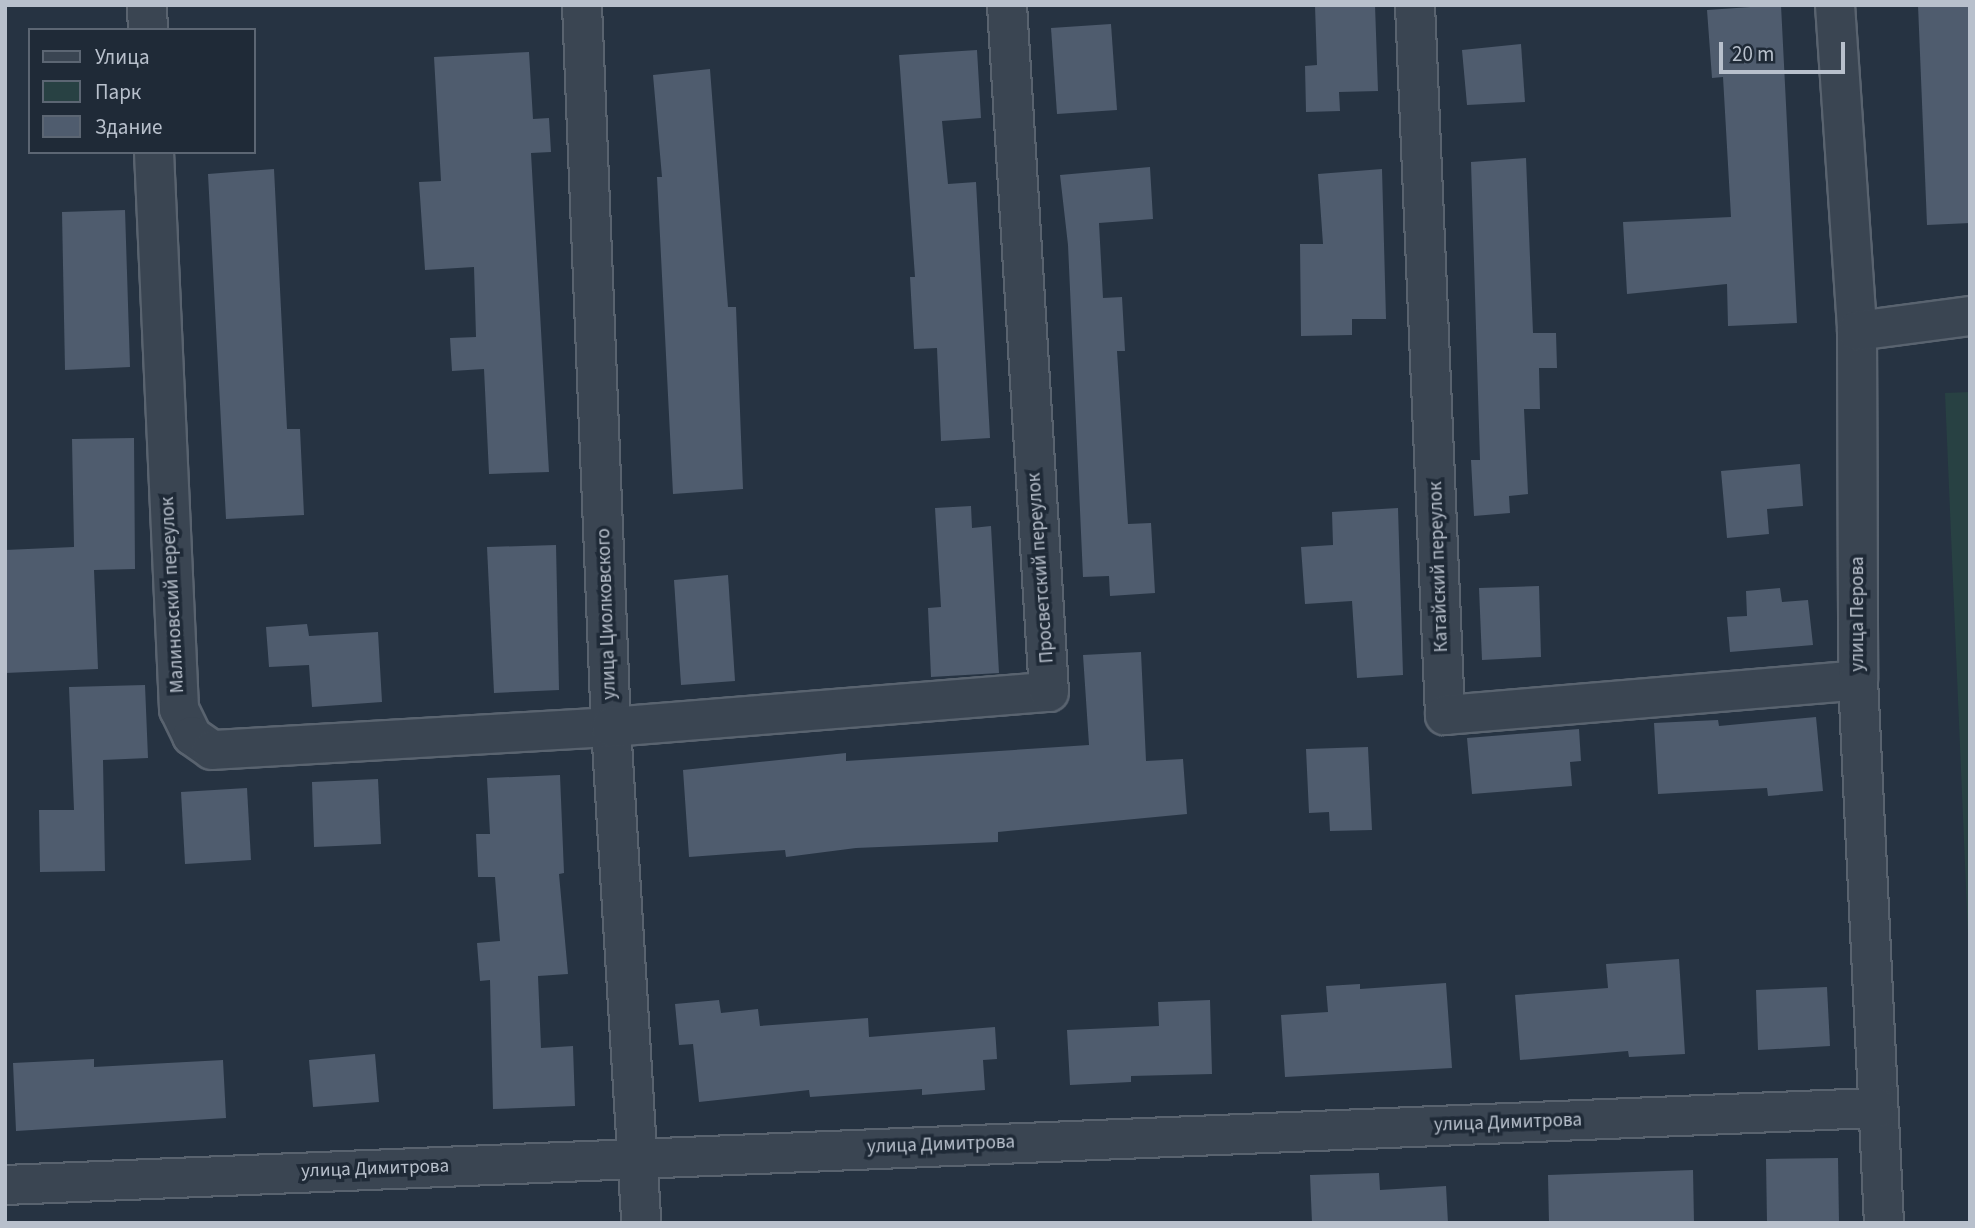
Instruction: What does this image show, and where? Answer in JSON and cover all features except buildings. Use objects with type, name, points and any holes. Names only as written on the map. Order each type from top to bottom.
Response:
[{"type":"street","points":[[147,5],[148,28]]},
{"type":"street","name":"улица Циолковского","points":[[582,5],[611,727],[641,1223]]},
{"type":"street","name":"Просветский переулок","points":[[611,727],[1049,692],[1007,5]]},
{"type":"street","name":"Катайский переулок","points":[[1415,5],[1445,715],[1858,680]]},
{"type":"street","name":"улица Перова","points":[[1835,5],[1857,331],[1858,680],[1884,1223]]},
{"type":"street","name":"Малиновский переулок","points":[[153,154],[179,709],[192,736],[212,750],[611,727]]},
{"type":"street","points":[[1857,331],[1970,316]]},
{"type":"street","name":"улица Димитрова","points":[[5,1185],[1877,1108]]},
{"type":"green space","points":[[1970,392],[1970,982],[1945,393]]}]
